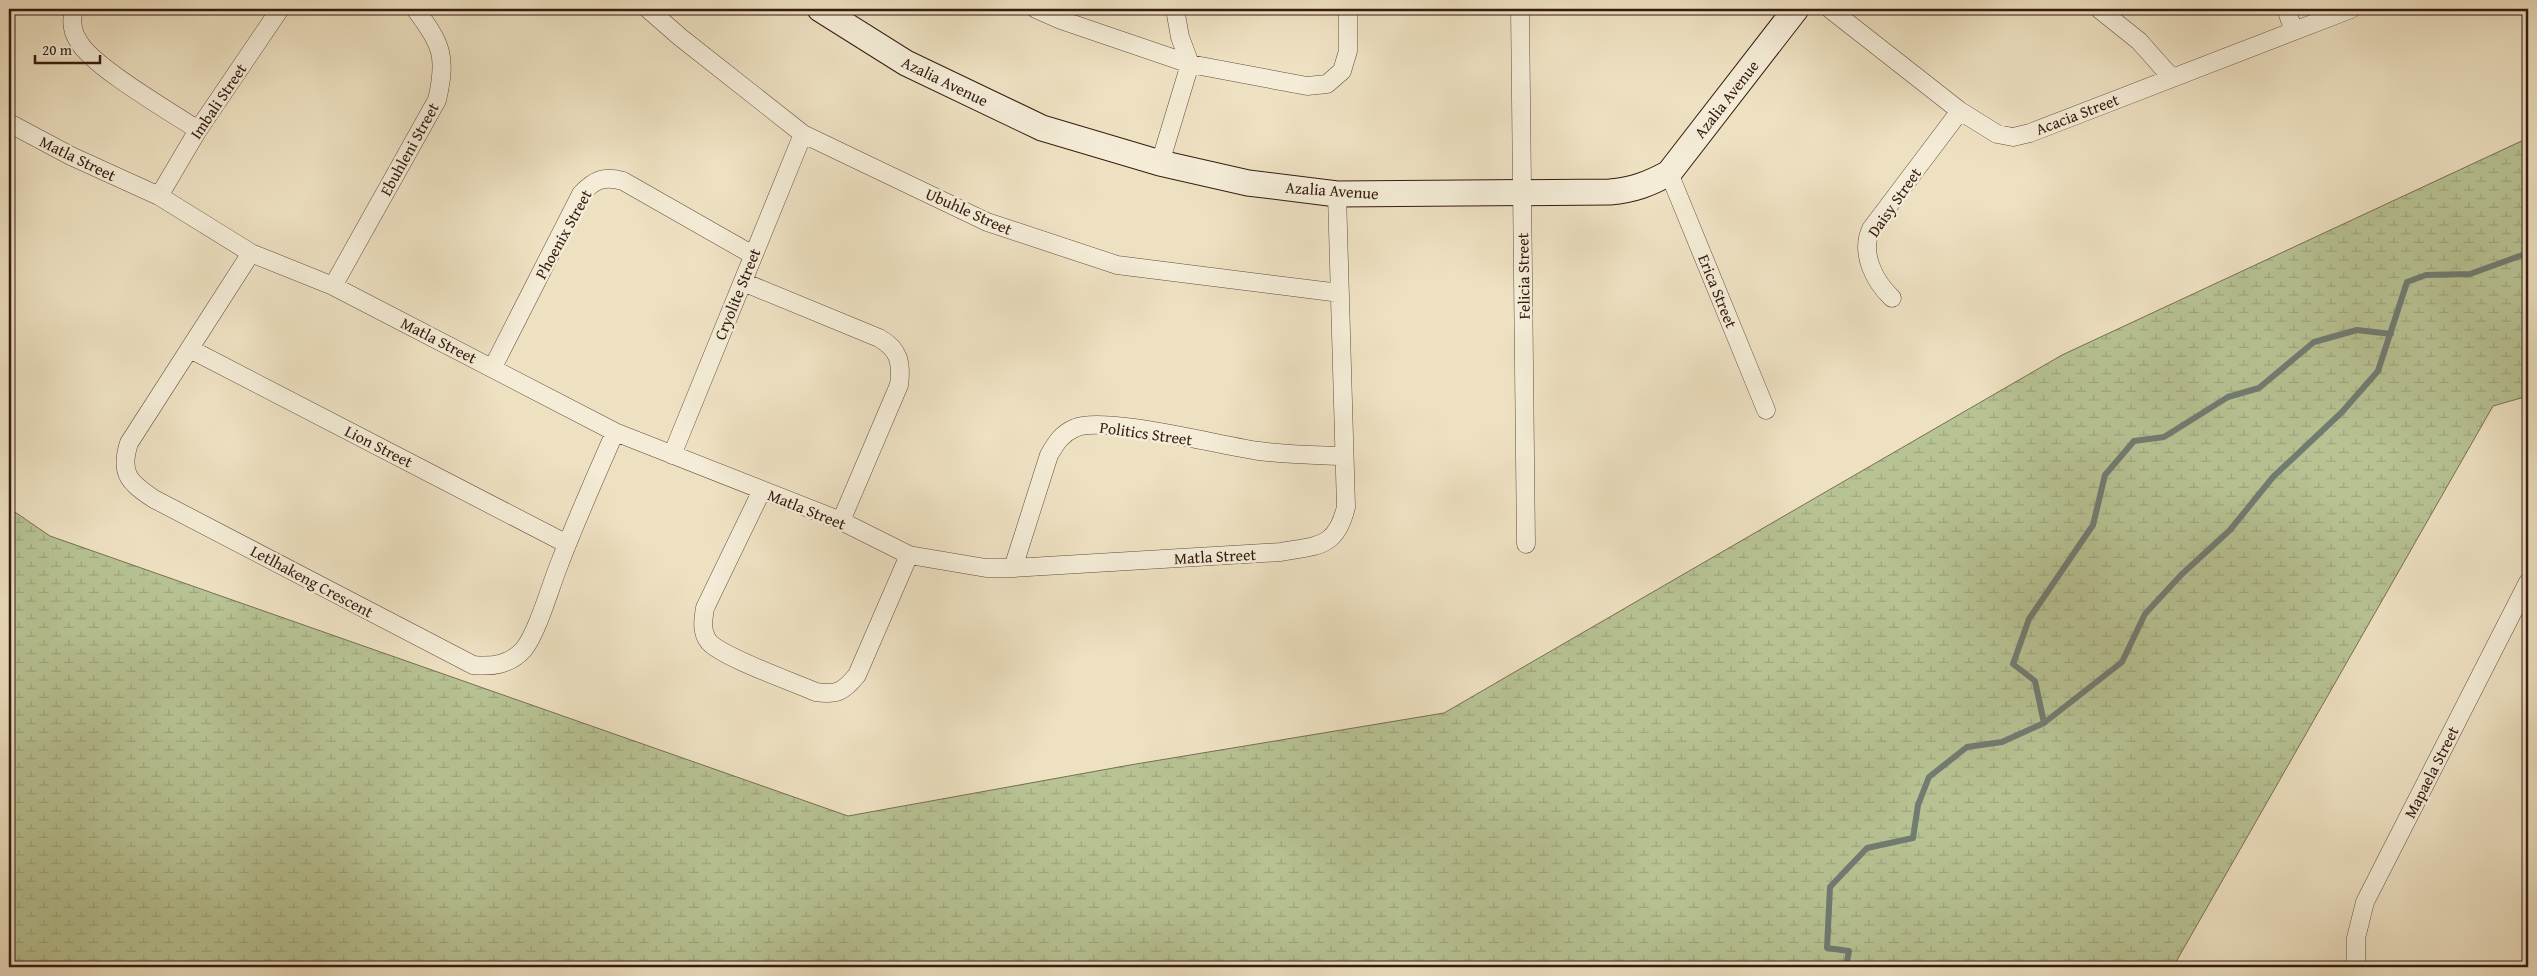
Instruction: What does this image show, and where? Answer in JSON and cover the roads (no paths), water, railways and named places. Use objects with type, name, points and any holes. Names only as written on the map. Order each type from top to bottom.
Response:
[{"type":"street","points":[[74,9],[73,29],[79,44],[96,61],[198,130]]},
{"type":"street","name":"Imbali Street","points":[[159,196],[198,130],[280,9]]},
{"type":"street","name":"Ebuhleni Street","points":[[333,286],[437,100],[443,74],[441,51],[430,28],[415,9]]},
{"type":"street","name":"Ubuhle Street","points":[[648,9],[680,37],[803,134],[987,222],[1081,255],[1117,265],[1340,293]]},
{"type":"street","name":"Azalia Avenue","points":[[820,9],[906,63],[1042,128],[1160,163],[1248,183],[1337,194],[1632,190],[1669,173],[1796,9]]},
{"type":"street","points":[[1036,9],[1061,20],[1190,64],[1307,86],[1327,84],[1342,71],[1346,58],[1348,9]]},
{"type":"street","points":[[1160,163],[1190,64],[1180,37],[1175,9]]},
{"type":"street","name":"Felicia Street","points":[[1520,9],[1526,544]]},
{"type":"street","name":"Acacia Street","points":[[1830,9],[1960,111],[1997,134],[2014,137],[2030,133],[2351,9]]},
{"type":"street","points":[[2099,9],[2139,41],[2171,77]]},
{"type":"street","points":[[2286,9],[2294,31]]},
{"type":"street","name":"Daisy Street","points":[[1892,298],[1882,289],[1866,254],[1867,238],[1871,229],[1960,111]]},
{"type":"street","name":"Matla Street","points":[[9,123],[71,156],[159,196],[251,253],[333,286],[616,432],[841,522],[909,555],[986,568],[1281,552],[1314,546],[1331,539],[1341,526],[1346,507],[1343,456],[1337,194]]},
{"type":"street","name":"Cryolite Street","points":[[672,454],[803,134]]},
{"type":"street","name":"Erica Street","points":[[1669,173],[1766,410]]},
{"type":"street","name":"Phoenix Street","points":[[493,368],[581,194],[592,182],[608,177],[623,181],[753,255]]},
{"type":"street","name":"Letlhakeng Crescent","points":[[251,253],[130,443],[125,457],[126,474],[134,486],[154,499],[473,665],[493,668],[509,661],[524,649],[532,634],[567,544],[616,432]]},
{"type":"street","points":[[742,282],[880,338],[890,344],[898,355],[902,367],[899,385],[841,522]]},
{"type":"street","name":"Lion Street","points":[[190,349],[567,544]]},
{"type":"street","name":"Politics Street","points":[[1013,568],[1049,455],[1058,439],[1076,427],[1096,425],[1124,427],[1288,455],[1343,456]]},
{"type":"street","points":[[762,490],[705,608],[702,625],[708,641],[722,652],[816,692],[832,694],[847,688],[857,675],[909,555]]},
{"type":"street","name":"Mapaela Street","points":[[2356,967],[2356,938],[2365,902],[2528,582]]},
{"type":"waterway","points":[[1846,967],[1849,951],[1827,948],[1830,887],[1867,848],[1913,838],[1918,805],[1929,777],[1967,747],[2002,742],[2044,723],[2122,662],[2145,614],[2181,575],[2230,530],[2273,477],[2342,412],[2378,371],[2407,282],[2426,275],[2470,274],[2528,253]]},
{"type":"waterway","points":[[2044,723],[2035,681],[2013,664],[2029,619],[2093,525],[2105,475],[2134,441],[2164,437],[2228,397],[2259,388],[2314,342],[2357,330],[2391,334]]}]
